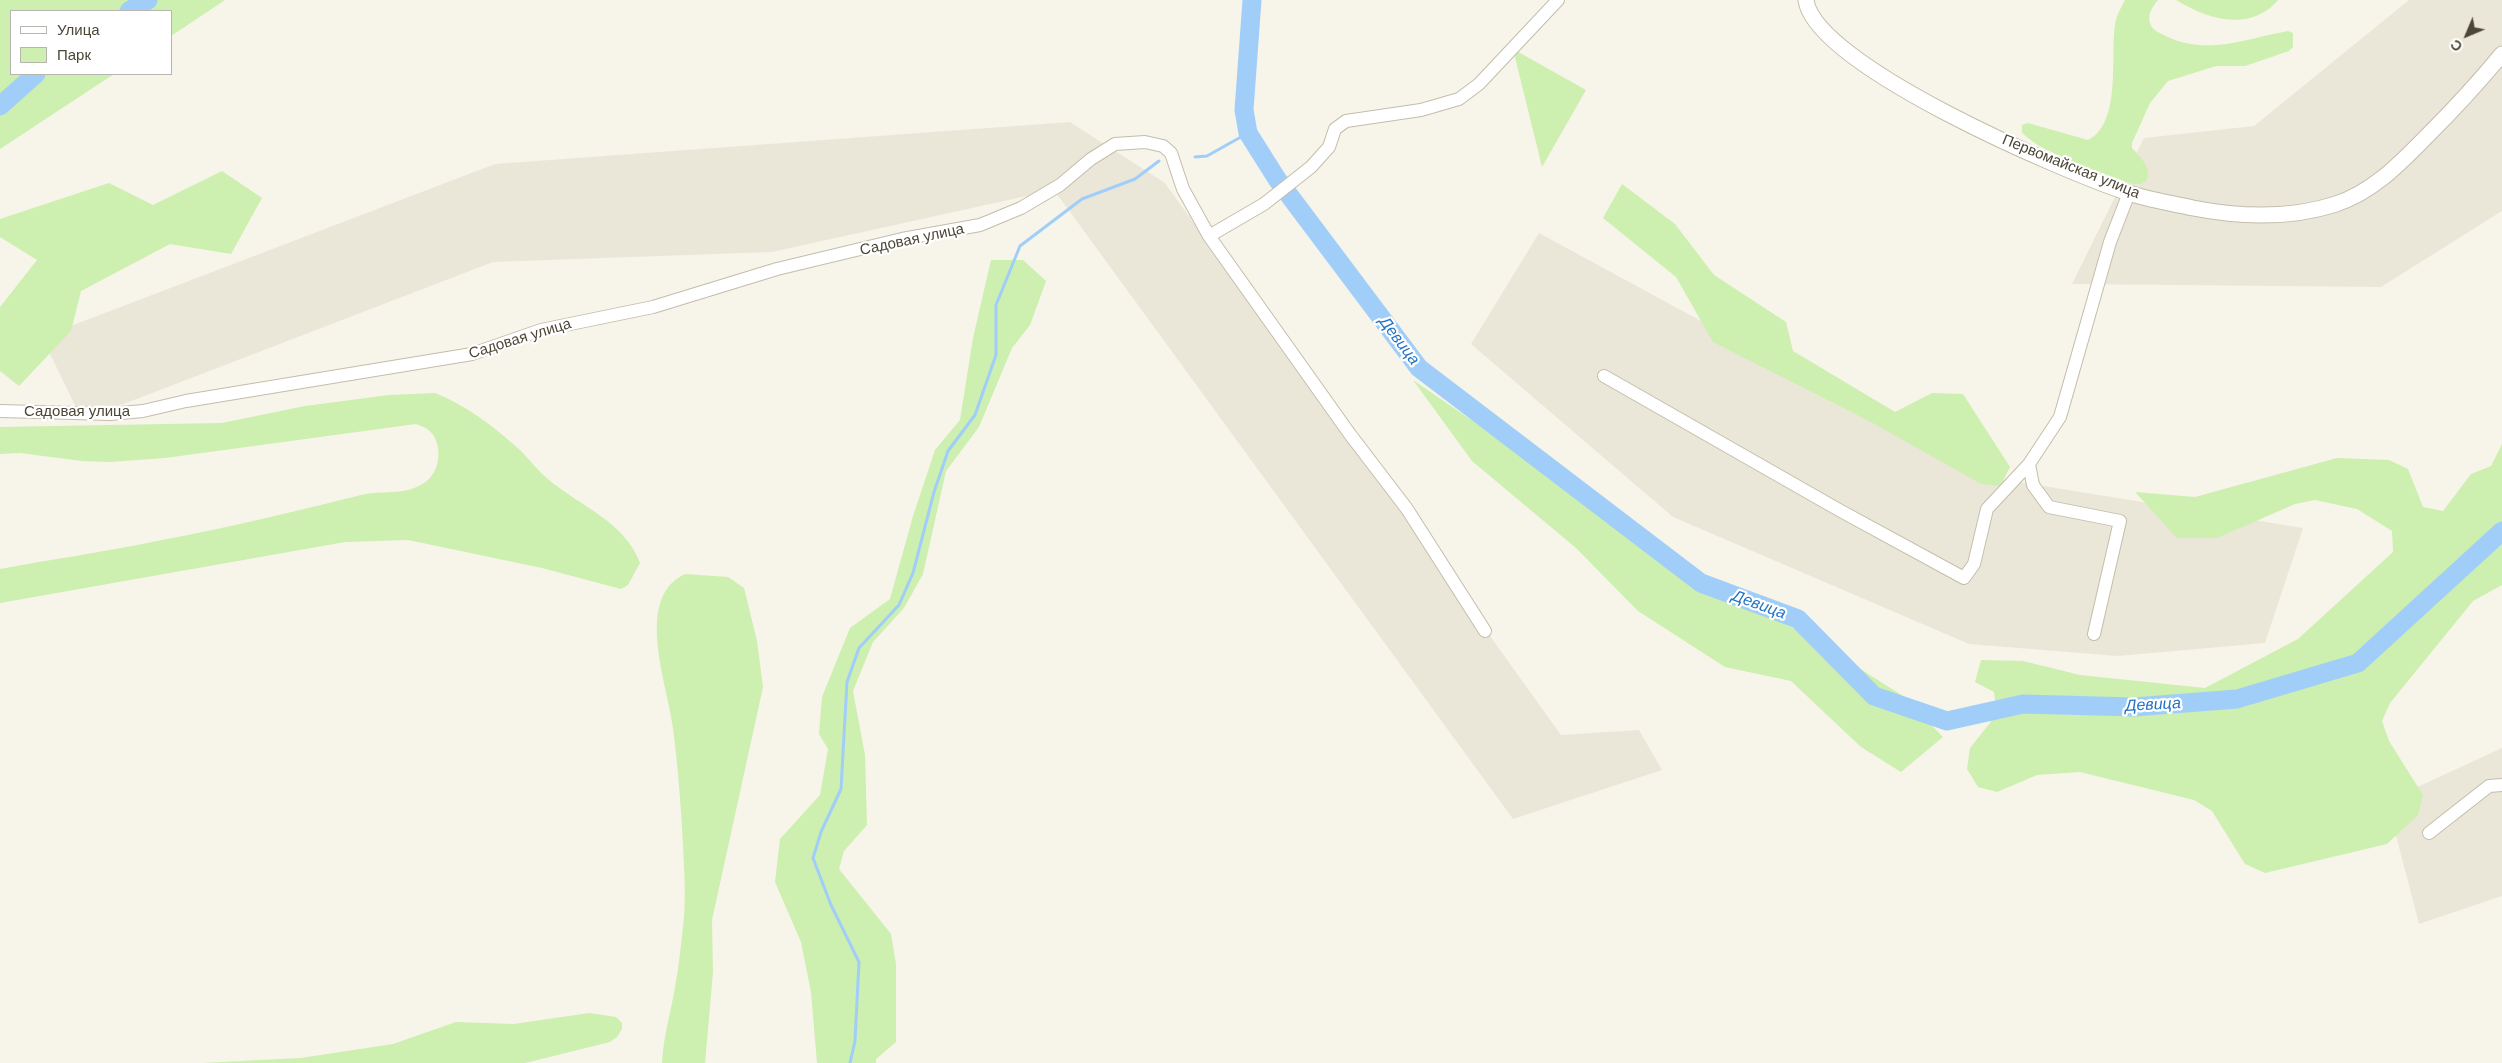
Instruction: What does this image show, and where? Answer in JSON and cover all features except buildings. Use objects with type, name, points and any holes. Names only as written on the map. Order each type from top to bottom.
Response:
[{"type":"street","points":[[1209,236],[1264,204],[1311,167],[1330,147],[1335,129],[1346,121],[1421,110],[1459,99],[1479,84],[1558,0]]},
{"type":"street","name":"Первомайская улица","points":[[1806,0],[1810,14],[1822,31],[1862,62],[1908,91],[1993,137],[2129,193],[2194,208],[2250,214],[2283,214],[2335,204],[2356,196],[2393,170],[2472,91],[2502,54]]},
{"type":"street","name":"Садовая улица","points":[[0,411],[110,414],[143,411],[186,401],[472,354],[541,330],[653,307],[713,291],[777,269],[902,239],[980,225],[1028,205],[1060,185],[1103,151],[1115,144],[1145,142],[1163,146],[1171,153],[1183,188],[1209,236],[1348,433],[1407,509],[1485,631]]},
{"type":"street","points":[[1604,376],[1839,510],[1964,578],[1974,564],[1987,509],[2029,464],[2060,417],[2110,242],[2129,193]]},
{"type":"street","points":[[2029,464],[2033,485],[2049,507],[2120,521],[2094,634]]},
{"type":"street","points":[[2429,833],[2489,786],[2502,785]]},
{"type":"shaded area","points":[[2409,0],[2502,0],[2502,211],[2381,287],[2072,284],[2144,138],[2254,126]]},
{"type":"shaded area","points":[[1070,122],[1165,183],[1561,735],[1639,730],[1662,770],[1513,819],[1054,190],[772,252],[493,262],[82,420],[42,337],[495,164]]},
{"type":"shaded area","points":[[1539,233],[1988,477],[2303,528],[2265,643],[2118,656],[1969,644],[1673,517],[1471,344]]},
{"type":"shaded area","points":[[2502,748],[2502,896],[2419,924],[2387,801]]},
{"type":"green space","points":[[0,0],[225,0],[172,35],[172,10],[10,10],[10,75],[112,75],[0,149]]},
{"type":"green space","points":[[2125,0],[2158,0],[2152,8],[2149,17],[2149,21],[2154,29],[2175,40],[2191,44],[2222,45],[2288,31],[2293,33],[2293,47],[2289,51],[2245,66],[2216,66],[2168,81],[2150,103],[2132,143],[2132,148],[2139,155],[2148,170],[2147,180],[2141,184],[2133,184],[2057,155],[2030,140],[2022,132],[2022,125],[2028,123],[2088,140],[2099,131],[2106,119],[2110,105],[2115,25]]},
{"type":"green space","points":[[2176,0],[2278,0],[2267,10],[2255,17],[2242,20],[2215,17],[2201,13]]},
{"type":"green space","points":[[1513,49],[1586,90],[1542,167]]},
{"type":"green space","points":[[222,171],[262,198],[231,254],[170,244],[81,291],[71,331],[19,386],[0,371],[0,307],[37,260],[0,237],[0,219],[109,183],[153,205]]},
{"type":"green space","points":[[1622,184],[1675,224],[1714,275],[1786,322],[1793,351],[1895,412],[1932,393],[1963,394],[2010,467],[2000,486],[1981,484],[1871,422],[1713,342],[1676,277],[1603,218]]},
{"type":"green space","points":[[991,260],[1023,260],[1046,281],[1030,325],[1012,348],[979,427],[946,471],[923,574],[904,608],[873,642],[853,691],[865,755],[867,825],[844,851],[839,869],[891,934],[896,964],[896,1042],[876,1059],[876,1063],[817,1063],[811,992],[801,942],[775,882],[780,839],[820,795],[828,749],[819,734],[822,697],[850,628],[890,599],[913,516],[935,450],[960,420],[973,338]]},
{"type":"green space","points":[[1413,380],[1735,601],[1804,633],[1903,696],[1943,737],[1901,772],[1861,747],[1791,681],[1725,667],[1638,611],[1576,548],[1472,461]]},
{"type":"green space","points":[[435,393],[459,404],[490,425],[520,450],[549,480],[600,516],[624,536],[640,563],[628,585],[621,589],[542,568],[408,540],[345,542],[0,603],[0,569],[209,531],[361,495],[409,490],[424,483],[435,471],[438,460],[438,448],[434,436],[416,424],[165,458],[110,462],[82,461],[20,453],[0,454],[0,427],[222,423],[305,406],[389,395]]},
{"type":"green space","points":[[2502,444],[2502,585],[2473,601],[2390,703],[2382,721],[2389,741],[2423,795],[2418,815],[2387,844],[2265,873],[2245,864],[2212,811],[2194,800],[2080,772],[2037,775],[1997,792],[1978,787],[1967,769],[1970,748],[1997,714],[1994,692],[1975,682],[1981,660],[2023,661],[2080,675],[2205,688],[2298,639],[2393,552],[2392,531],[2357,509],[2315,500],[2295,504],[2217,538],[2177,538],[2135,492],[2195,497],[2337,458],[2389,460],[2408,469],[2423,507],[2443,511],[2471,474],[2491,466]]},
{"type":"green space","points":[[685,574],[728,577],[744,588],[757,641],[763,687],[712,920],[713,972],[705,1063],[662,1063],[679,960],[685,890],[673,728],[661,667],[657,622],[660,602],[669,586]]},
{"type":"green space","points":[[589,1013],[616,1017],[622,1023],[622,1029],[617,1037],[610,1042],[525,1063],[202,1063],[301,1058],[393,1044],[456,1022],[514,1024]]},
{"type":"waterway","name":"Девица","points":[[131,10],[148,0]]},
{"type":"waterway","name":"Девица","points":[[1252,0],[1244,110],[1248,133],[1277,179],[1419,368],[1701,583],[1798,619],[1874,696],[1947,721],[2023,704],[2134,707],[2237,699],[2358,663],[2502,531]]},
{"type":"waterway","name":"Девица","points":[[0,106],[35,75]]},
{"type":"waterway","points":[[1195,157],[1207,156],[1248,133]]},
{"type":"waterway","points":[[850,1063],[855,1041],[859,962],[831,905],[813,858],[821,832],[841,789],[847,682],[859,648],[899,605],[913,573],[934,492],[948,451],[975,415],[996,355],[996,305],[1020,246],[1082,199],[1135,179],[1159,161]]}]
